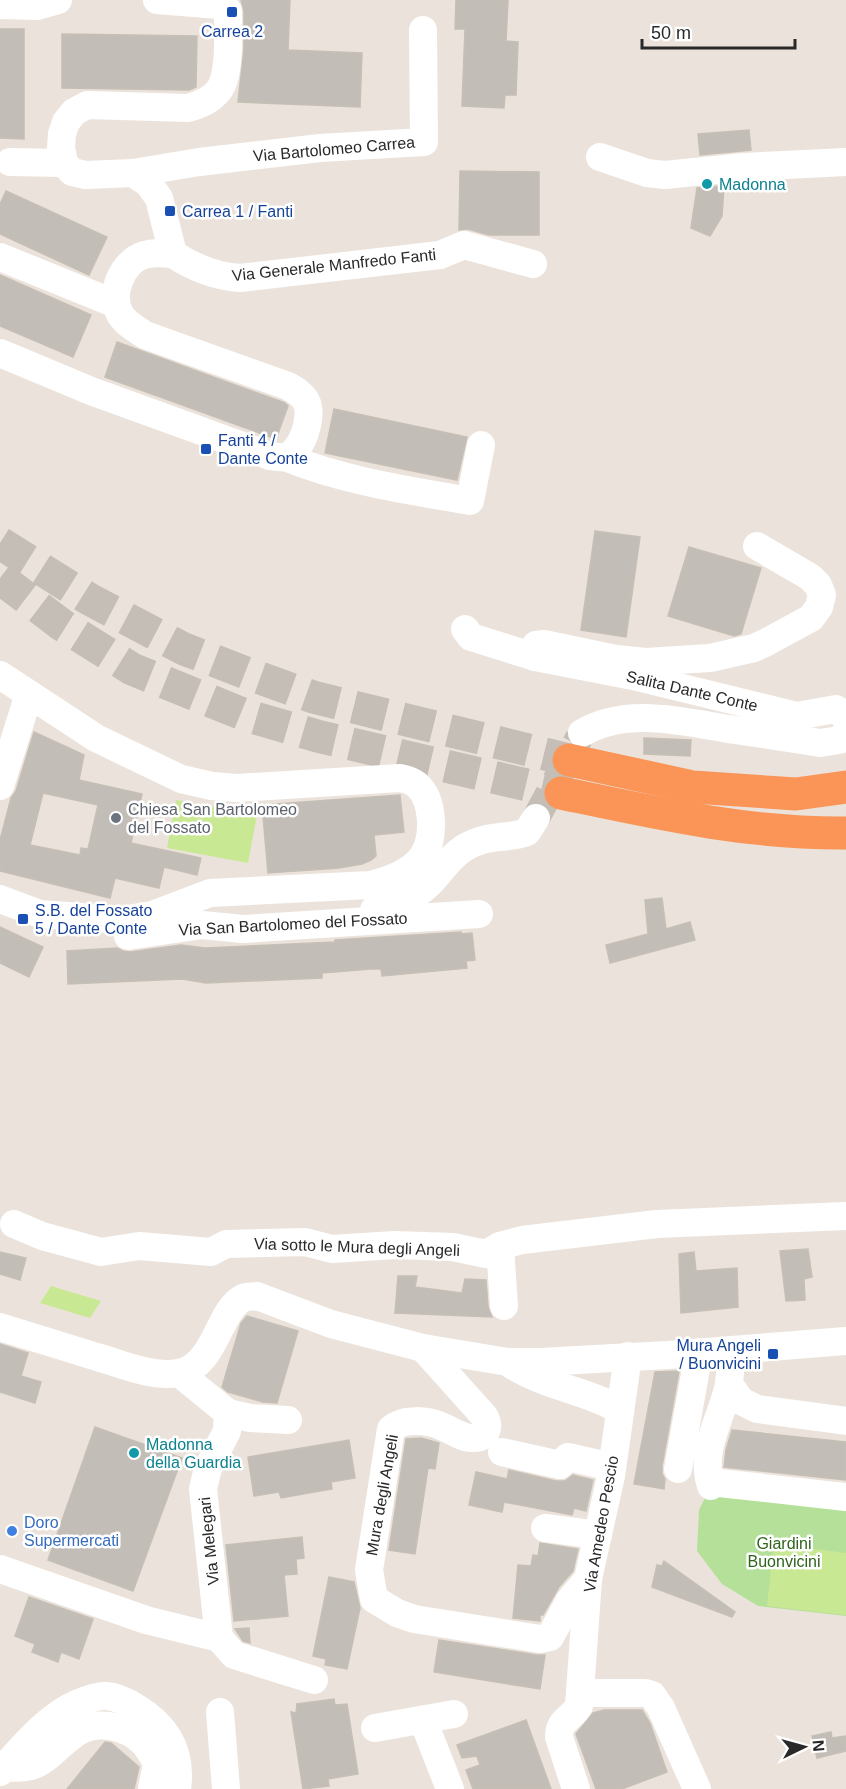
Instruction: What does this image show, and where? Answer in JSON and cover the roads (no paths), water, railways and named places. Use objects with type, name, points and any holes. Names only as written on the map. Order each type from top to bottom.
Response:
[{"type":"highway","points":[[575,747],[693,787],[796,794],[846,787]]},
{"type":"highway","points":[[561,793],[685,819],[798,834],[846,833]]},
{"type":"street","points":[[0,5],[37,6],[58,0]]},
{"type":"street","points":[[10,162],[64,163],[61,148],[66,122],[80,108],[87,105],[188,108],[202,104],[212,96],[221,86],[226,66],[229,5],[157,0]]},
{"type":"street","name":"Via Bartolomeo Carrea","points":[[64,163],[72,172],[86,175],[133,172],[320,148],[424,142],[423,30]]},
{"type":"street","points":[[600,157],[665,176],[744,167],[846,162]]},
{"type":"street","points":[[133,172],[148,183],[159,198],[173,254],[158,252],[136,258],[122,274],[117,288],[116,304],[121,316],[128,324],[145,335],[288,386],[299,393],[306,401],[309,412],[306,430],[293,452],[285,457]]},
{"type":"street","name":"Via Generale Manfredo Fanti","points":[[173,254],[191,266],[208,273],[240,279],[440,255],[464,245],[537,270]]},
{"type":"street","points":[[0,257],[116,304]]},
{"type":"street","points":[[0,352],[91,391],[270,456],[285,457],[313,468],[358,480],[470,501],[481,445]]},
{"type":"street","name":"Salita Dante Conte","points":[[535,657],[532,652],[536,645],[544,644],[630,661],[670,662],[710,658],[754,648],[807,622],[817,611],[821,602],[822,596],[818,585],[810,577],[757,546]]},
{"type":"street","name":"Salita Dante Conte","points":[[465,629],[471,637],[535,657],[633,676],[797,716],[836,709],[846,717]]},
{"type":"street","name":"Via San Bartolomeo del Fossato","points":[[0,675],[96,738],[181,779],[237,788],[397,778],[418,786],[424,794],[431,824],[429,843],[418,862],[396,877],[370,885],[210,893],[163,911],[132,919],[40,914]]},
{"type":"street","points":[[0,786],[29,694]]},
{"type":"street","name":"Salita Dante Conte","points":[[575,747],[605,722],[642,718],[820,743],[839,740],[846,734]]},
{"type":"street","points":[[202,925],[254,915],[368,911],[396,905],[420,892],[451,857],[465,848],[486,838],[527,832],[536,818]]},
{"type":"street","name":"Via San Bartolomeo del Fossato","points":[[0,899],[40,914],[72,931],[105,938],[202,925],[243,929],[479,914]]},
{"type":"street","name":"Via sotto le Mura degli Angeli","points":[[14,1224],[42,1236],[101,1252],[139,1246],[211,1252],[226,1244],[305,1242],[332,1249],[395,1245],[453,1247],[486,1254],[500,1246],[522,1240],[657,1224],[846,1216]]},
{"type":"street","points":[[500,1246],[504,1306]]},
{"type":"street","points":[[0,1327],[138,1368],[164,1373],[179,1373],[194,1366],[208,1352],[235,1304],[245,1297],[256,1296],[315,1319],[423,1347],[508,1362],[542,1362],[846,1341]]},
{"type":"street","name":"Mura degli Angeli","points":[[423,1347],[484,1416],[488,1423],[488,1430],[482,1437],[473,1439],[439,1425],[428,1423],[405,1421],[391,1429],[369,1570],[374,1599],[414,1619],[540,1639],[550,1637],[570,1600],[588,1579]]},
{"type":"street","points":[[732,1350],[729,1384],[709,1446],[709,1476],[846,1497]]},
{"type":"street","points":[[678,1469],[699,1352]]},
{"type":"street","name":"Via Amedeo Pescio","points":[[576,1789],[559,1737],[559,1730],[566,1718],[576,1712],[579,1706],[588,1579],[612,1467],[628,1356]]},
{"type":"street","points":[[508,1362],[526,1374],[591,1396],[620,1410]]},
{"type":"street","points":[[179,1373],[228,1413],[250,1418],[288,1420]]},
{"type":"street","points":[[729,1384],[741,1401],[751,1407],[846,1421]]},
{"type":"street","name":"Via Melegari","points":[[219,1638],[203,1489],[208,1468],[227,1431],[228,1413]]},
{"type":"street","points":[[502,1452],[560,1465],[568,1457],[612,1467]]},
{"type":"street","points":[[545,1528],[598,1535]]},
{"type":"street","points":[[0,1569],[146,1620],[219,1638],[234,1655],[314,1680]]},
{"type":"street","points":[[580,1693],[645,1693],[652,1695],[661,1708],[697,1789]]},
{"type":"street","points":[[2,1769],[45,1725],[75,1704],[106,1696],[128,1703],[154,1718],[171,1742],[180,1772],[177,1789]]},
{"type":"street","points":[[220,1712],[226,1789]]},
{"type":"street","points":[[375,1728],[454,1714]]},
{"type":"street","points":[[423,1720],[450,1789]]},
{"type":"street","points":[[2,1769],[34,1766],[50,1756],[77,1732],[105,1724],[124,1730],[144,1743],[157,1762],[152,1789]]},
{"type":"tunnel","points":[[0,543],[89,599],[184,649],[246,673],[313,697],[569,760]]},
{"type":"tunnel","points":[[0,578],[62,625],[132,669],[245,715],[317,736],[561,793]]},
{"type":"tunnel","points":[[536,818],[579,738]]},
{"type":"place","name":"Carrea 2","points":[[232,12]]},
{"type":"place","name":"Madonna","points":[[707,184]]},
{"type":"place","name":"Carrea 1 / Fanti","points":[[170,211]]},
{"type":"place","name":"Fanti 4 / Dante Conte","points":[[206,449]]},
{"type":"place","name":"Chiesa San Bartolomeo del Fossato","points":[[116,818]]},
{"type":"place","name":"S.B. del Fossato 5 / Dante Conte","points":[[23,919]]},
{"type":"place","name":"Mura Angeli / Buonvicini","points":[[773,1354]]},
{"type":"place","name":"Madonna della Guardia","points":[[134,1453]]},
{"type":"place","name":"Doro Supermercati","points":[[12,1531]]},
{"type":"park label","name":"Giardini Buonvicini","points":[[784,1552]]}]
